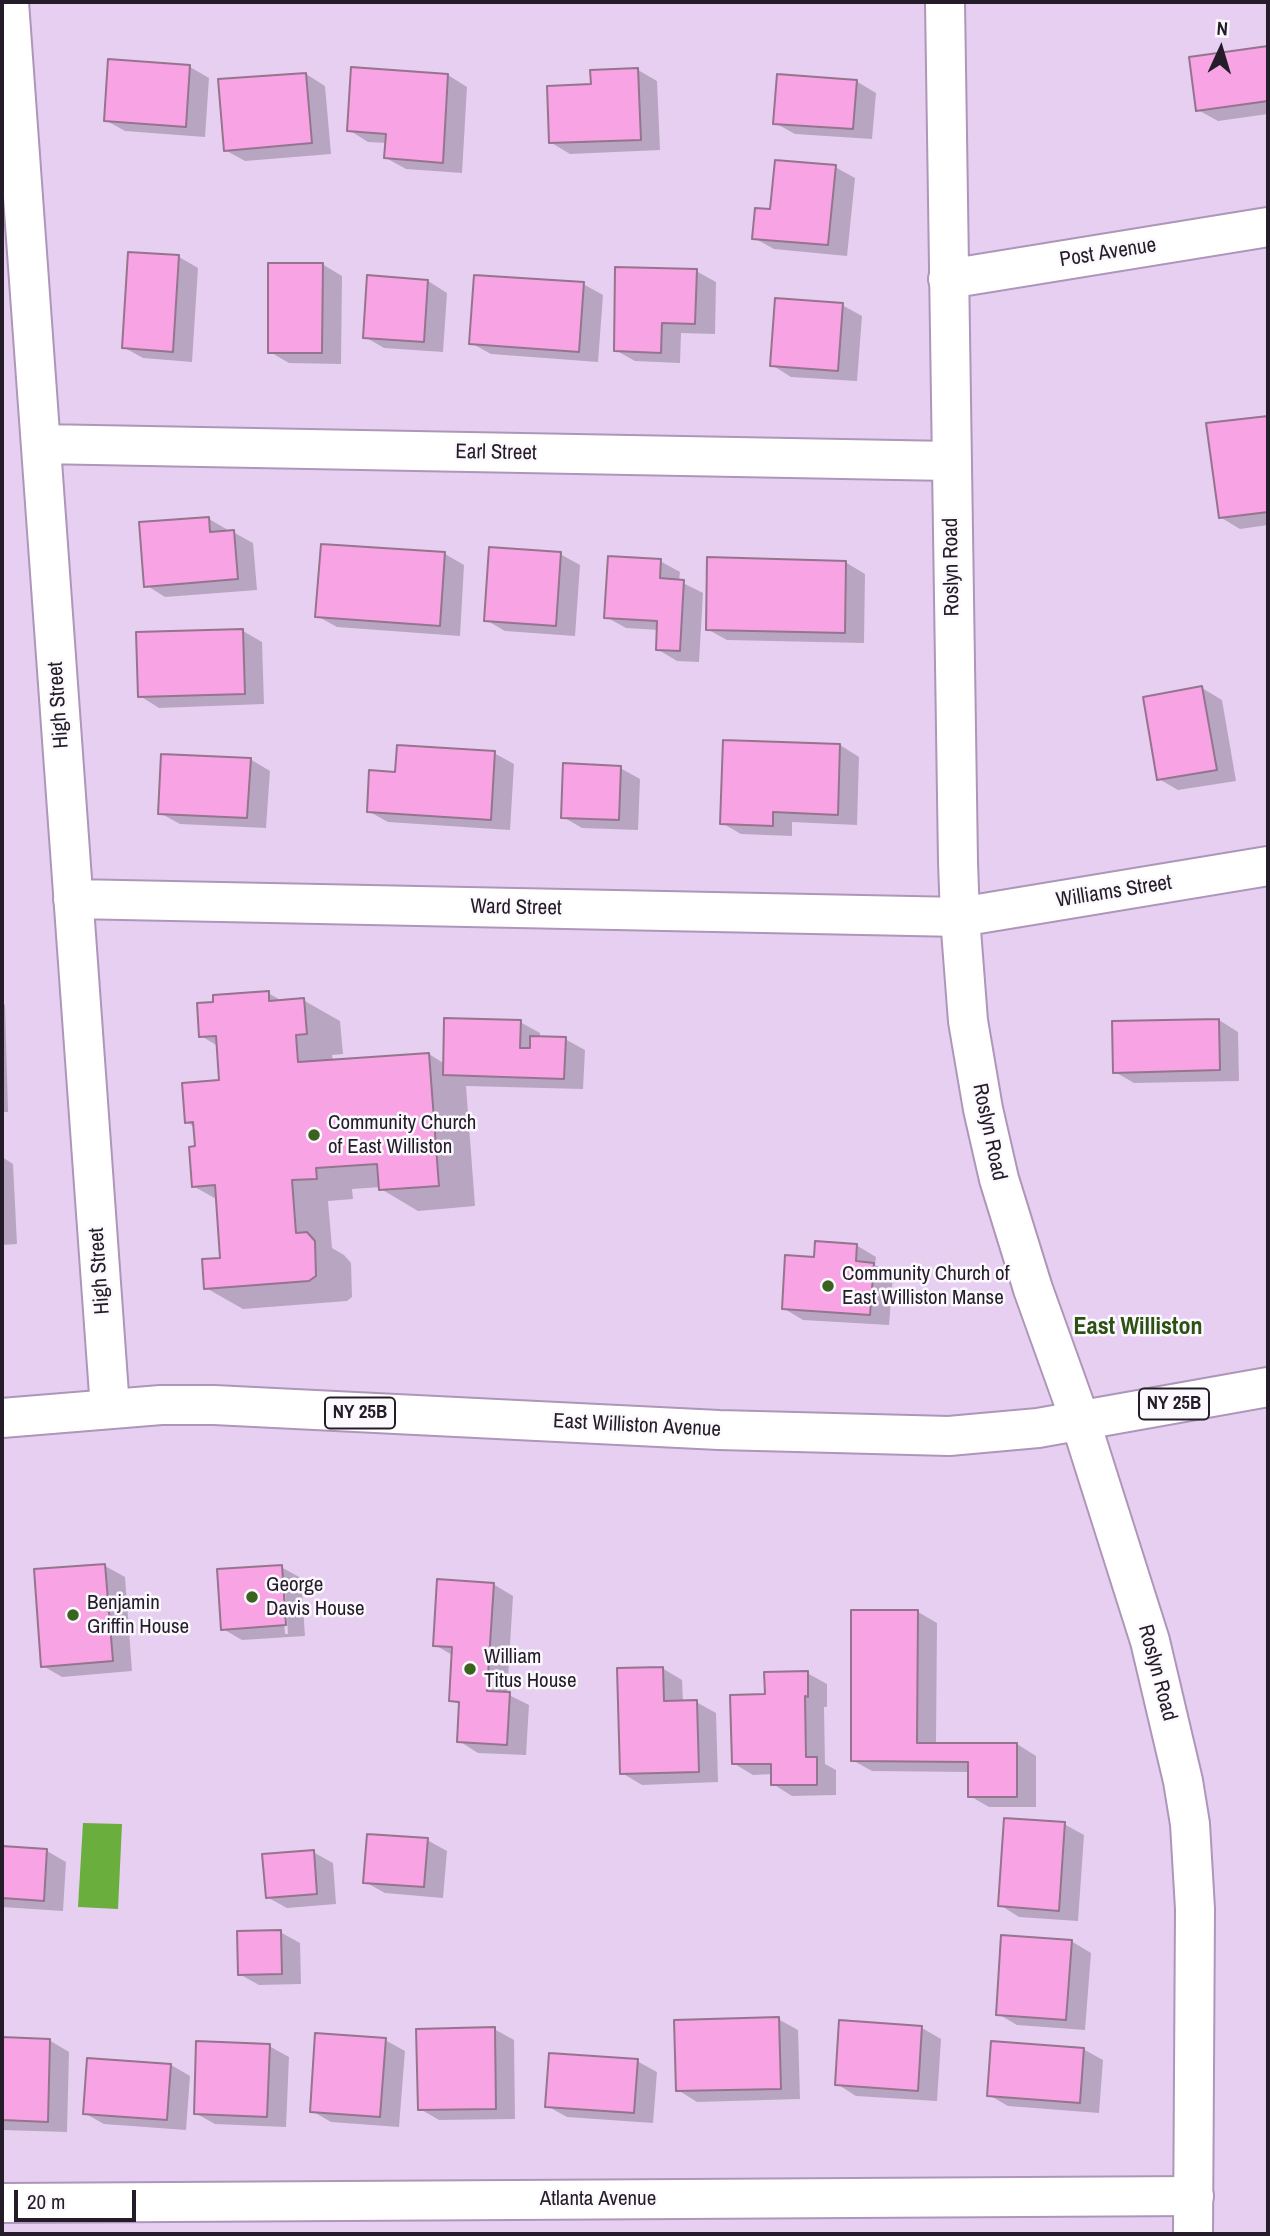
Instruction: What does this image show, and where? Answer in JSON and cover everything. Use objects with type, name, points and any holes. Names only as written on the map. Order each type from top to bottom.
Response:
[{"type":"street","name":"High Street","points":[[9,2],[110,1408]]},
{"type":"street","name":"Roslyn Road","points":[[945,2],[950,461],[960,917],[964,978],[973,1054],[999,1179],[1033,1289],[1080,1420],[1150,1642],[1184,1781],[1190,1824],[1195,1909],[1193,2234]]},
{"type":"street","name":"Post Avenue","points":[[948,279],[1268,227]]},
{"type":"street","name":"Earl Street","points":[[41,444],[950,461]]},
{"type":"street","name":"Williams Street","points":[[960,917],[1268,866]]},
{"type":"street","name":"Ward Street","points":[[73,900],[960,917]]},
{"type":"street","name":"East Williston Avenue","points":[[2,1418],[110,1408],[214,1405],[706,1430],[904,1437],[990,1434],[1268,1387]]},
{"type":"street","name":"Atlanta Avenue","points":[[2,2203],[1194,2196]]},
{"type":"shaded area","points":[[83,1823],[122,1824],[118,1909],[78,1907]]},
{"type":"building","points":[[1268,46],[1268,101],[1196,111],[1189,57]]},
{"type":"building","points":[[108,59],[190,65],[186,127],[104,121]]},
{"type":"building","points":[[351,67],[448,74],[443,163],[384,158],[386,134],[347,131]]},
{"type":"building","points":[[638,68],[641,140],[549,143],[547,86],[591,84],[590,70]]},
{"type":"building","points":[[306,73],[312,143],[224,151],[218,79]]},
{"type":"building","points":[[777,74],[857,80],[853,129],[773,124]]},
{"type":"building","points":[[775,160],[836,165],[828,245],[752,239],[755,208],[770,209]]},
{"type":"building","points":[[128,252],[179,255],[173,352],[122,348]]},
{"type":"building","points":[[268,263],[323,263],[322,353],[268,353]]},
{"type":"building","points":[[615,267],[697,269],[695,324],[662,323],[661,353],[614,351]]},
{"type":"building","points":[[367,275],[428,280],[424,342],[363,338]]},
{"type":"building","points":[[474,275],[584,282],[579,352],[469,344]]},
{"type":"building","points":[[775,298],[843,303],[838,371],[770,366]]},
{"type":"building","points":[[1268,416],[1268,512],[1219,518],[1206,423]]},
{"type":"building","points":[[209,517],[210,532],[234,530],[238,579],[144,587],[139,522]]},
{"type":"building","points":[[321,544],[445,552],[440,626],[315,617]]},
{"type":"building","points":[[489,547],[561,552],[556,626],[484,621]]},
{"type":"building","points":[[608,556],[661,559],[660,578],[684,580],[680,651],[656,650],[657,621],[604,618]]},
{"type":"building","points":[[707,557],[846,561],[845,633],[706,630]]},
{"type":"building","points":[[243,629],[245,694],[138,697],[136,632]]},
{"type":"building","points":[[1202,686],[1217,770],[1157,780],[1143,697]]},
{"type":"building","points":[[723,740],[840,744],[838,815],[773,812],[773,826],[720,824]]},
{"type":"building","points":[[397,745],[495,751],[491,820],[367,812],[369,770],[395,772]]},
{"type":"building","points":[[161,754],[251,758],[247,818],[158,814]]},
{"type":"building","points":[[563,763],[621,766],[619,820],[561,818]]},
{"type":"building","name":"Community Church of East Williston","points":[[269,991],[269,1001],[304,998],[307,1034],[296,1035],[298,1062],[429,1053],[439,1186],[379,1190],[377,1164],[316,1168],[317,1179],[292,1180],[296,1233],[307,1232],[315,1241],[316,1276],[309,1281],[204,1289],[202,1259],[220,1258],[215,1185],[192,1187],[189,1147],[195,1146],[193,1122],[185,1123],[182,1083],[219,1080],[216,1036],[199,1037],[197,1003],[213,1002],[213,995]]},
{"type":"building","points":[[444,1018],[521,1020],[520,1048],[530,1048],[530,1036],[566,1037],[564,1079],[443,1075]]},
{"type":"building","points":[[1219,1019],[1220,1070],[1113,1073],[1112,1021]]},
{"type":"building","name":"Community Church of East Williston Manse","points":[[815,1241],[857,1244],[856,1261],[874,1263],[870,1315],[782,1309],[785,1255],[814,1257]]},
{"type":"building","name":"Benjamin Griffin House","points":[[105,1564],[113,1661],[41,1667],[34,1569]]},
{"type":"building","name":"George Davis House","points":[[282,1565],[286,1625],[221,1630],[217,1569]]},
{"type":"building","name":"William Titus House","points":[[437,1579],[494,1583],[487,1691],[510,1692],[507,1745],[457,1742],[459,1702],[449,1701],[452,1647],[433,1646]]},
{"type":"building","points":[[851,1610],[918,1610],[917,1743],[1017,1743],[1017,1797],[968,1797],[968,1762],[851,1761]]},
{"type":"building","points":[[663,1667],[664,1701],[697,1700],[699,1772],[620,1774],[617,1668]]},
{"type":"building","points":[[808,1671],[808,1697],[805,1696],[806,1757],[817,1757],[817,1785],[771,1785],[771,1764],[732,1764],[730,1695],[765,1694],[764,1672]]},
{"type":"building","points":[[1004,1818],[1065,1822],[1059,1911],[998,1906]]},
{"type":"building","points":[[367,1834],[428,1838],[424,1887],[363,1883]]},
{"type":"building","points":[[2,1846],[47,1849],[44,1901],[2,1898]]},
{"type":"building","points":[[314,1850],[317,1894],[266,1898],[262,1854]]},
{"type":"building","points":[[281,1930],[282,1974],[238,1975],[237,1931]]},
{"type":"building","points":[[1001,1935],[1072,1940],[1066,2020],[996,2015]]},
{"type":"building","points":[[779,2017],[781,2089],[676,2091],[674,2020]]},
{"type":"building","points":[[839,2020],[922,2026],[918,2091],[835,2085]]},
{"type":"building","points":[[495,2027],[496,2109],[418,2110],[416,2029]]},
{"type":"building","points":[[315,2033],[386,2038],[380,2117],[310,2112]]},
{"type":"building","points":[[2,2037],[50,2039],[48,2122],[2,2120]]},
{"type":"building","points":[[196,2041],[270,2044],[267,2117],[194,2114]]},
{"type":"building","points":[[991,2041],[1084,2048],[1080,2103],[987,2096]]},
{"type":"building","points":[[549,2053],[638,2059],[634,2113],[545,2107]]},
{"type":"building","points":[[87,2058],[171,2064],[167,2120],[83,2114]]},
{"type":"place","name":"Community Church of East Williston","points":[[314,1135]]},
{"type":"place","name":"Community Church of East Williston Manse","points":[[828,1286]]},
{"type":"place","name":"George Davis House","points":[[252,1597]]},
{"type":"place","name":"Benjamin Griffin House","points":[[73,1615]]},
{"type":"place","name":"William Titus House","points":[[470,1669]]},
{"type":"district","name":"East Williston","points":[[1138,1328]]}]
